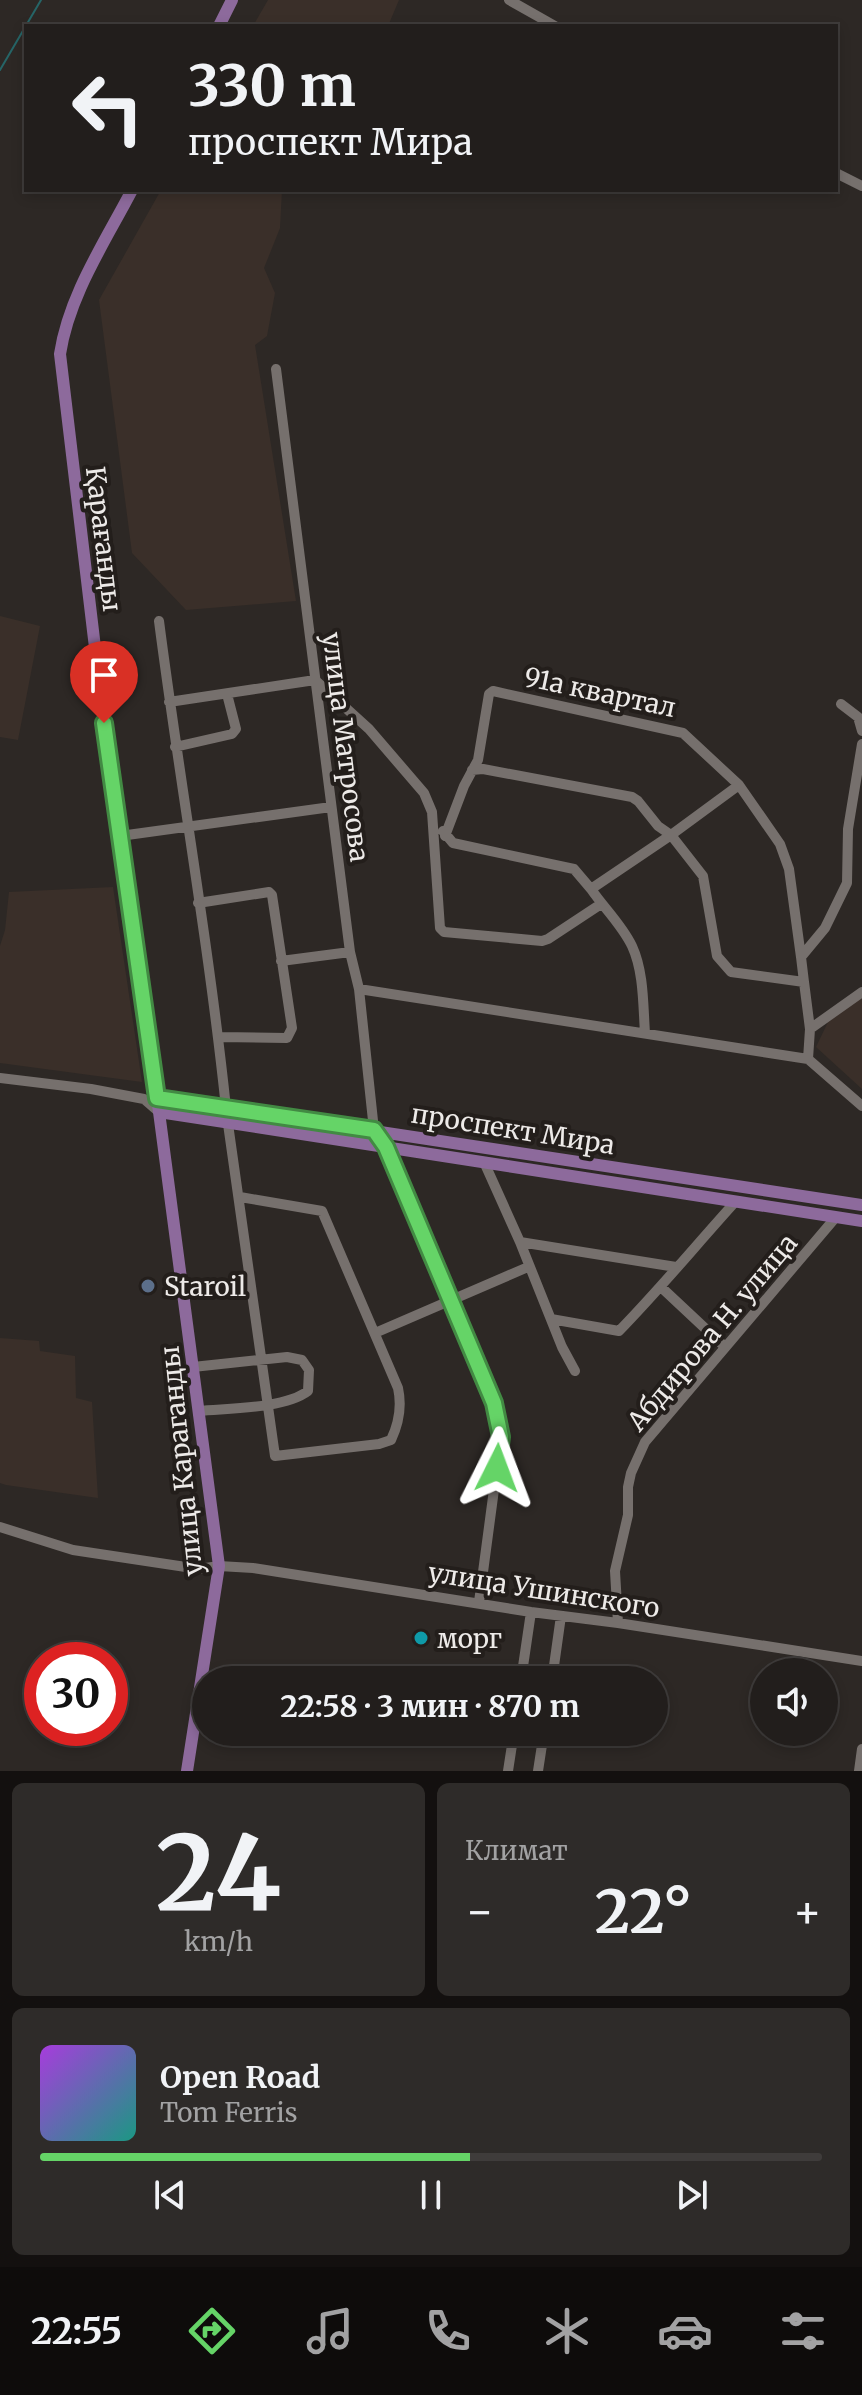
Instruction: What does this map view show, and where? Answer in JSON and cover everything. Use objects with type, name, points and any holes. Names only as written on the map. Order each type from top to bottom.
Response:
[{"type":"main road","points":[[220,24],[232,0]]},
{"type":"main road","name":"Қарағанды","points":[[131,192],[75,299],[60,354],[151,1098]]},
{"type":"main road","name":"проспект Мира","points":[[151,1098],[862,1205]]},
{"type":"main road","name":"улица Караганды","points":[[151,1098],[159,1112],[219,1566],[187,1771]]},
{"type":"main road","name":"проспект Мира","points":[[159,1112],[862,1221]]},
{"type":"street","points":[[509,0],[551,24]]},
{"type":"street","points":[[838,174],[862,186]]},
{"type":"street","name":"улица Матросова","points":[[276,369],[350,952],[359,989],[374,1130]]},
{"type":"street","points":[[159,621],[219,1037],[226,1108]]},
{"type":"street","points":[[169,702],[315,680],[369,729],[400,764],[424,793],[445,836],[453,843],[574,869],[628,938],[637,957],[645,1033]]},
{"type":"street","name":"91а квартал","points":[[472,770],[482,745],[489,694],[493,691],[683,733],[739,785]]},
{"type":"street","points":[[175,747],[232,734],[236,729],[227,694]]},
{"type":"street","points":[[841,704],[858,717],[862,731]]},
{"type":"street","points":[[801,957],[825,928],[847,883],[848,829],[862,744]]},
{"type":"street","points":[[445,836],[472,770],[483,769],[632,797],[658,826],[671,835],[703,876],[717,956],[731,972],[804,982]]},
{"type":"street","points":[[591,889],[739,785],[780,844],[789,869],[810,1029],[808,1059]]},
{"type":"street","points":[[120,836],[331,807]]},
{"type":"street","points":[[432,812],[440,928],[444,932],[542,941],[601,904]]},
{"type":"street","points":[[198,903],[269,892],[272,895],[292,1028],[287,1038],[219,1037]]},
{"type":"street","points":[[281,961],[350,952]]},
{"type":"street","points":[[359,989],[808,1059],[862,1106]]},
{"type":"street","points":[[810,1029],[862,992]]},
{"type":"street","points":[[0,1078],[151,1098]]},
{"type":"street","points":[[228,1124],[275,1456],[391,1440],[397,1428],[401,1402],[398,1388],[322,1211],[240,1197]]},
{"type":"street","points":[[374,1130],[386,1147],[494,1403],[501,1437],[479,1602]]},
{"type":"street","points":[[484,1162],[575,1371]]},
{"type":"street","points":[[551,1319],[619,1331],[662,1288],[676,1267],[736,1201]]},
{"type":"street","name":"Абдирова Н. улица","points":[[618,1623],[615,1571],[628,1515],[631,1473],[645,1442],[836,1217]]},
{"type":"street","points":[[520,1242],[676,1267]]},
{"type":"street","points":[[375,1333],[528,1267]]},
{"type":"street","points":[[662,1288],[725,1347]]},
{"type":"street","points":[[193,1367],[287,1357],[302,1360],[309,1370],[308,1391],[299,1397],[199,1411]]},
{"type":"street","name":"улица Ушинского","points":[[0,1527],[73,1550],[199,1569],[219,1566],[253,1568],[862,1661]]},
{"type":"street","points":[[523,1666],[531,1612]]},
{"type":"street","points":[[554,1666],[561,1616]]},
{"type":"street","points":[[508,1771],[512,1746]]},
{"type":"street","points":[[538,1771],[542,1746]]},
{"type":"street","points":[[859,1771],[862,1749]]},
{"type":"shaded area","points":[[268,0],[399,0],[389,24],[254,24]]},
{"type":"shaded area","points":[[160,192],[282,192],[280,228],[264,268],[275,293],[267,336],[255,345],[296,601],[186,610],[132,553],[99,300]]},
{"type":"shaded area","points":[[0,616],[40,626],[18,740],[0,737]]},
{"type":"shaded area","points":[[113,887],[142,1082],[0,1063],[0,946],[9,892]]},
{"type":"shaded area","points":[[862,997],[862,1089],[816,1047],[828,1022]]},
{"type":"shaded area","points":[[0,1338],[39,1341],[40,1351],[75,1356],[76,1398],[92,1402],[98,1498],[0,1483]]},
{"type":"waterway","points":[[27,24],[41,0]]},
{"type":"waterway","points":[[0,70],[24,29]]},
{"type":"place","name":"Staroil","points":[[148,1286]]},
{"type":"place","name":"морг","points":[[421,1638]]},
{"type":"route","points":[[104,723],[157,1098],[374,1130],[386,1147],[494,1403],[501,1437],[497,1468]]}]
